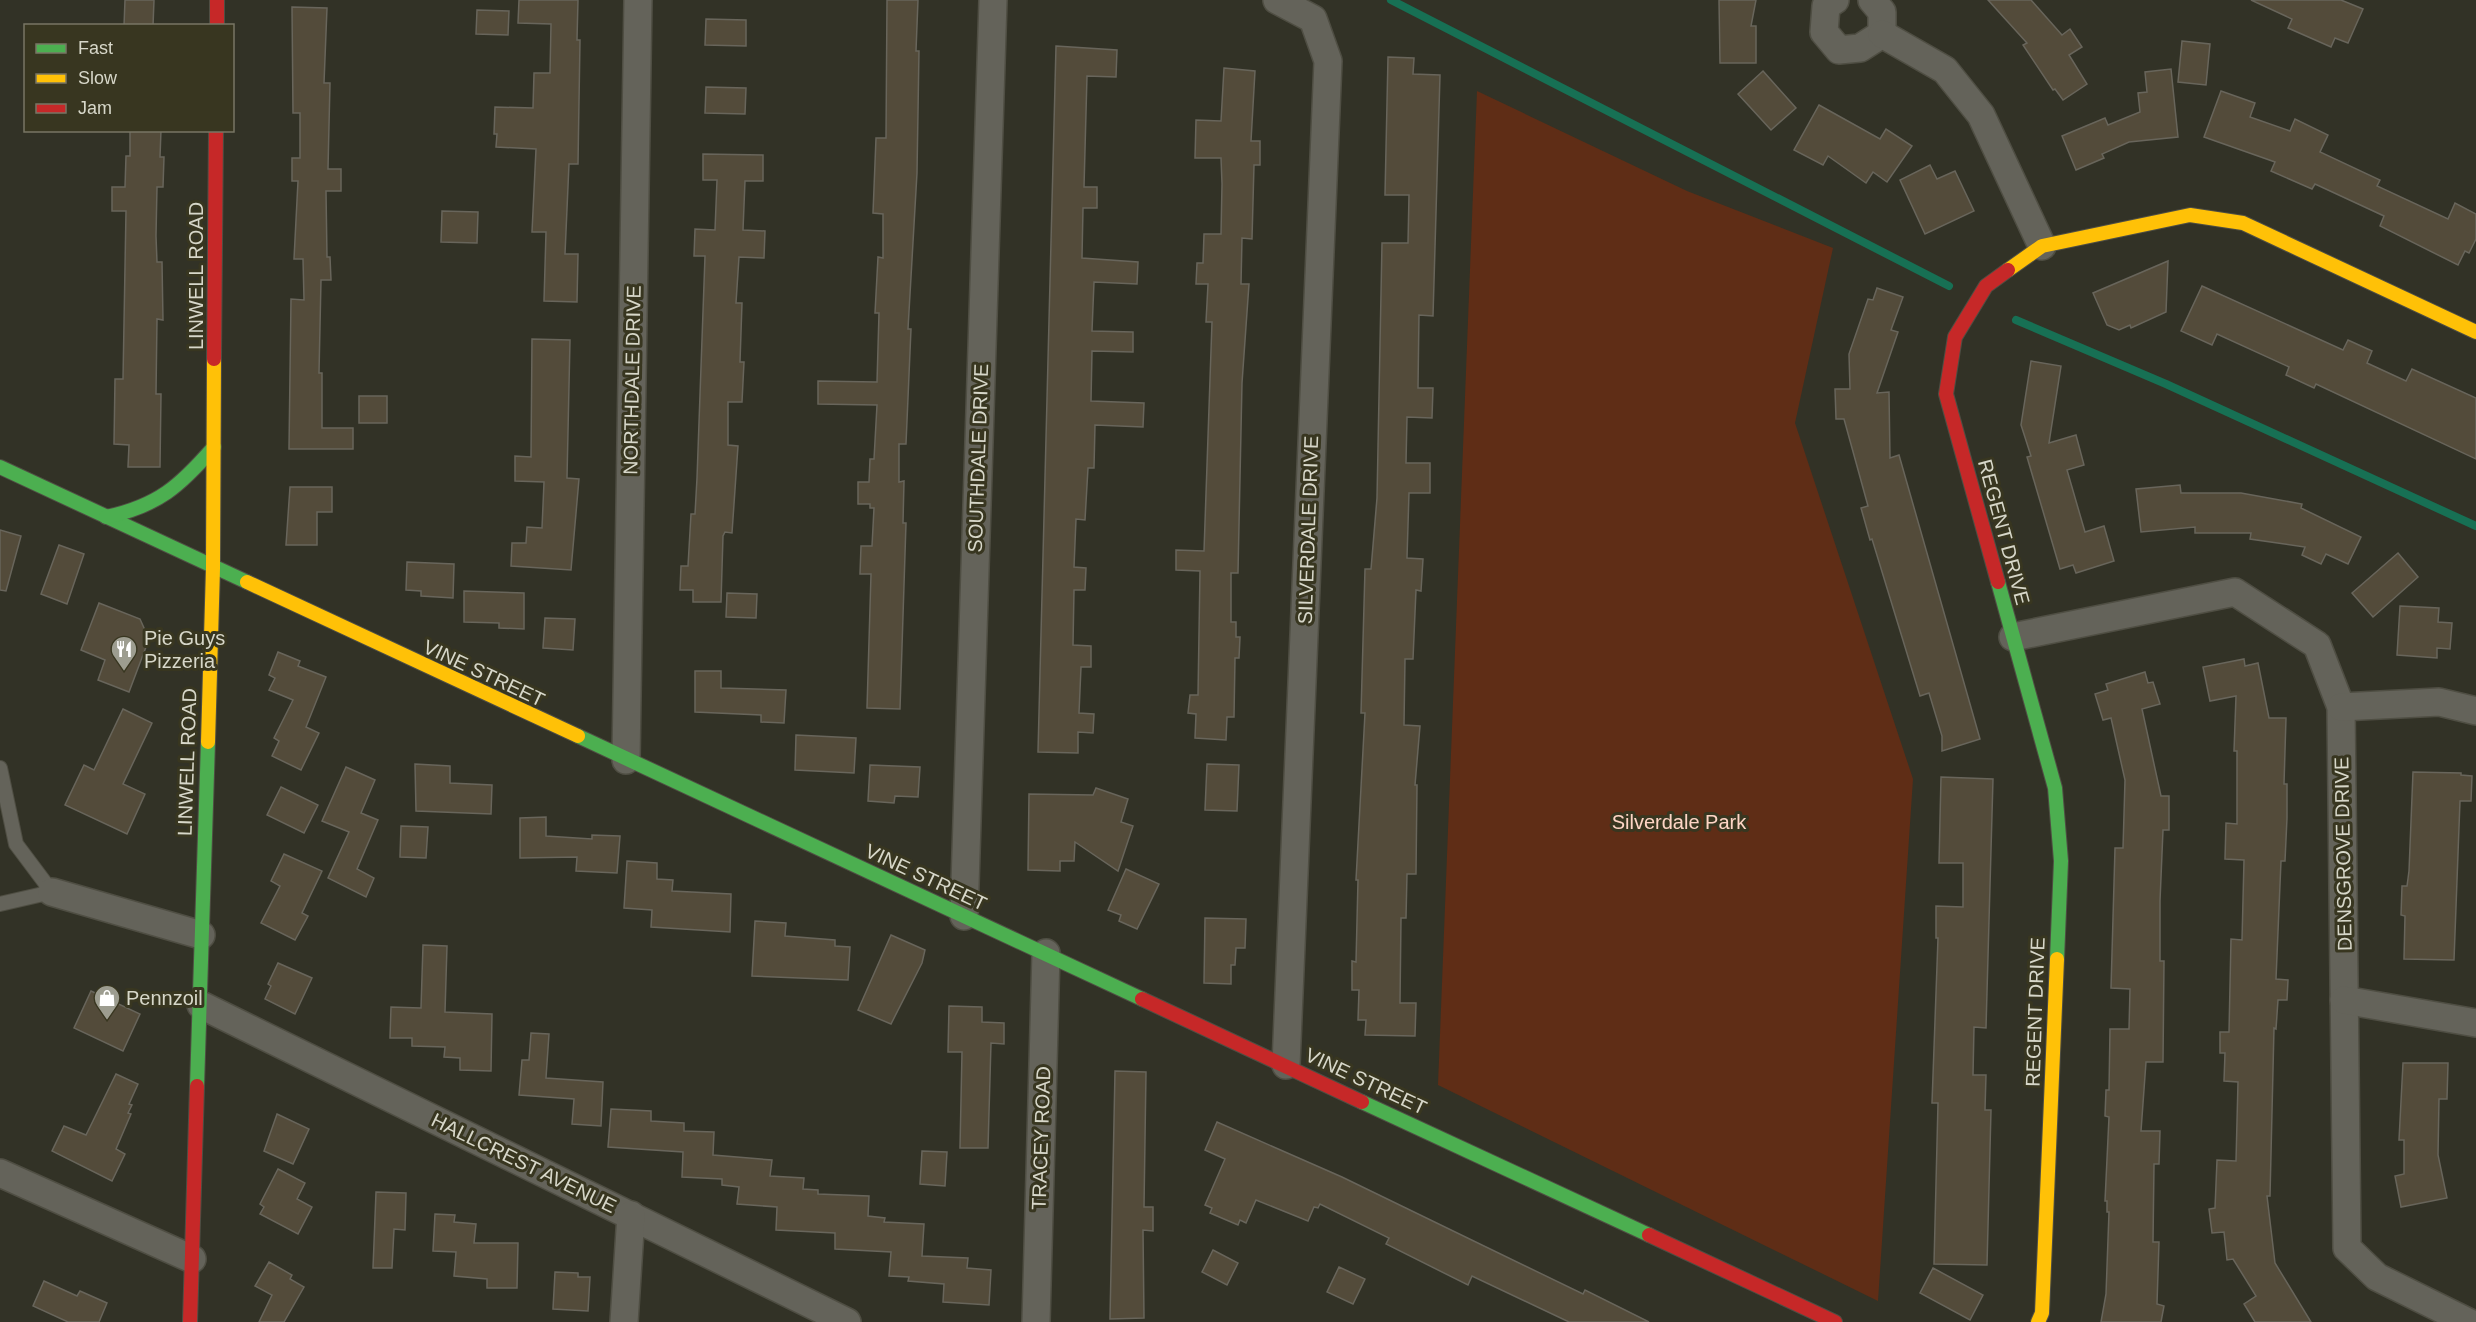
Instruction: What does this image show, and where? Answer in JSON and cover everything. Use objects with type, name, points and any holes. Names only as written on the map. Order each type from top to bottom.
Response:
[{"type":"street","points":[[217,0],[217,24]]},
{"type":"street","name":"NORTHDALE DRIVE","points":[[626,760],[638,0]]},
{"type":"street","name":"SOUTHDALE DRIVE","points":[[964,916],[993,0]]},
{"type":"street","points":[[1835,0],[1826,6],[1824,32],[1839,50],[1860,48],[1882,34]]},
{"type":"street","points":[[1872,0],[1882,12],[1882,34]]},
{"type":"street","name":"SILVERDALE DRIVE","points":[[1285,4],[1313,20],[1328,60],[1286,1065]]},
{"type":"street","points":[[1882,34],[1945,70],[1981,115],[2042,246]]},
{"type":"street","name":"LINWELL ROAD","points":[[190,1322],[213,568],[216,132]]},
{"type":"street","name":"REGENT DRIVE","points":[[2038,1322],[2042,1313],[2061,861],[2055,788],[1946,394],[1955,337],[1986,286],[2042,246],[2190,215],[2243,223],[2476,332]]},
{"type":"street","points":[[106,517],[134,512],[153,505],[182,484],[214,447]]},
{"type":"street","name":"VINE STREET","points":[[0,467],[1835,1322]]},
{"type":"street","name":"DENSGROVE DRIVE","points":[[2013,637],[2235,592],[2317,645],[2341,707],[2347,1248],[2377,1277],[2468,1322]]},
{"type":"street","points":[[2341,707],[2439,702],[2476,711]]},
{"type":"street","points":[[52,892],[201,935]]},
{"type":"street","name":"TRACEY ROAD","points":[[1036,1322],[1046,953]]},
{"type":"street","points":[[2344,1000],[2476,1023]]},
{"type":"street","name":"HALLCREST AVENUE","points":[[201,1005],[847,1322]]},
{"type":"street","points":[[0,1173],[192,1259]]},
{"type":"street","points":[[624,1322],[631,1215]]},
{"type":"lane","points":[[0,768],[16,844],[52,892],[0,904]]},
{"type":"green space","name":"Silverdale Park","points":[[1477,91],[1687,191],[1833,248],[1795,423],[1913,779],[1878,1301],[1438,1085]]},
{"type":"building","points":[[125,0],[154,0],[153,24],[124,24]]},
{"type":"building","points":[[519,0],[578,0],[577,40],[580,40],[578,164],[569,164],[565,254],[578,254],[577,302],[544,301],[546,232],[532,232],[536,149],[496,147],[495,107],[533,108],[534,73],[550,73],[551,24],[518,23]]},
{"type":"building","points":[[887,0],[918,0],[916,51],[919,51],[917,173],[908,329],[911,329],[906,444],[899,444],[899,482],[904,481],[903,523],[906,523],[900,709],[867,708],[871,574],[860,574],[861,546],[872,546],[874,508],[870,508],[870,504],[858,504],[858,482],[869,482],[870,459],[874,459],[877,405],[818,404],[818,381],[877,382],[879,313],[875,313],[878,257],[883,258],[883,214],[873,213],[876,138],[886,138]]},
{"type":"building","points":[[1719,0],[1756,0],[1751,26],[1756,26],[1756,63],[1720,63]]},
{"type":"building","points":[[1988,0],[2031,0],[2062,35],[2070,29],[2082,47],[2069,55],[2087,84],[2063,100],[2055,89],[2053,90],[2023,45],[2027,43]]},
{"type":"building","points":[[2251,0],[2341,0],[2363,9],[2348,43],[2335,38],[2331,47],[2288,28],[2292,19]]},
{"type":"building","points":[[292,7],[327,8],[324,83],[330,83],[328,169],[341,169],[341,191],[326,191],[327,257],[330,257],[331,280],[321,280],[319,373],[322,373],[322,428],[353,428],[353,449],[289,449],[291,299],[304,300],[303,259],[294,259],[298,181],[292,181],[292,158],[300,158],[300,113],[293,113]]},
{"type":"building","points":[[477,10],[509,11],[508,35],[476,34]]},
{"type":"building","points":[[706,19],[746,20],[746,46],[705,45]]},
{"type":"building","points":[[2182,41],[2210,44],[2206,85],[2178,82]]},
{"type":"building","points":[[1056,46],[1117,50],[1116,77],[1087,76],[1084,187],[1097,187],[1097,208],[1083,208],[1082,258],[1138,262],[1137,284],[1094,282],[1092,331],[1133,332],[1133,352],[1092,351],[1091,401],[1144,403],[1143,427],[1095,425],[1094,468],[1088,468],[1085,520],[1076,519],[1074,567],[1086,568],[1085,590],[1074,590],[1073,645],[1091,646],[1091,667],[1081,667],[1079,713],[1094,714],[1093,733],[1078,732],[1078,753],[1038,752]]},
{"type":"building","points":[[1388,57],[1414,58],[1413,74],[1440,75],[1433,316],[1419,315],[1418,388],[1433,388],[1432,418],[1407,417],[1406,463],[1430,463],[1430,493],[1409,493],[1407,558],[1423,559],[1421,591],[1416,590],[1413,659],[1405,659],[1404,725],[1420,726],[1415,785],[1417,785],[1416,874],[1407,874],[1406,918],[1401,918],[1400,1003],[1416,1003],[1415,1036],[1365,1035],[1366,1020],[1358,1020],[1359,990],[1352,990],[1352,961],[1356,962],[1358,880],[1356,880],[1365,713],[1361,713],[1365,569],[1371,569],[1377,498],[1382,243],[1408,243],[1409,195],[1385,195]]},
{"type":"building","points":[[1224,68],[1255,71],[1251,141],[1260,141],[1260,165],[1254,165],[1252,239],[1242,238],[1241,284],[1249,284],[1242,383],[1238,573],[1231,573],[1231,622],[1236,622],[1236,637],[1240,637],[1239,658],[1235,658],[1234,717],[1227,717],[1226,740],[1195,738],[1196,714],[1188,713],[1190,695],[1198,695],[1200,571],[1176,570],[1176,550],[1204,551],[1212,322],[1206,322],[1208,284],[1196,284],[1197,263],[1203,263],[1204,234],[1221,234],[1222,184],[1221,158],[1195,158],[1196,120],[1221,121]]},
{"type":"building","points":[[2171,69],[2178,137],[2129,142],[2102,154],[2104,158],[2076,170],[2062,136],[2105,118],[2108,125],[2140,112],[2138,93],[2147,92],[2145,72]]},
{"type":"building","points":[[1763,71],[1796,108],[1771,130],[1738,94]]},
{"type":"building","points":[[706,87],[746,88],[745,114],[705,113]]},
{"type":"building","points":[[2221,91],[2255,103],[2250,117],[2290,131],[2295,119],[2328,135],[2320,152],[2380,180],[2377,186],[2448,219],[2455,203],[2476,214],[2476,239],[2469,253],[2465,251],[2458,265],[2380,226],[2384,216],[2315,184],[2312,189],[2271,171],[2275,162],[2204,137]]},
{"type":"building","points":[[1819,105],[1880,139],[1886,129],[1912,146],[1887,182],[1873,172],[1866,183],[1828,156],[1823,165],[1794,150]]},
{"type":"building","points":[[130,132],[161,132],[160,157],[164,157],[163,187],[157,187],[156,236],[157,262],[162,262],[163,320],[157,319],[156,394],[161,394],[160,467],[128,467],[129,445],[114,444],[115,379],[123,379],[126,211],[112,211],[112,187],[125,187],[126,156],[130,156]]},
{"type":"building","points":[[703,154],[763,155],[763,181],[745,181],[743,230],[765,231],[764,258],[739,257],[736,303],[742,303],[740,362],[744,362],[742,402],[728,402],[728,445],[738,446],[732,533],[725,532],[723,536],[721,602],[693,602],[693,590],[680,590],[681,566],[688,566],[691,514],[695,514],[697,478],[705,256],[694,256],[695,229],[715,230],[717,180],[703,180]]},
{"type":"building","points":[[1930,165],[1937,179],[1955,171],[1974,211],[1925,234],[1900,180]]},
{"type":"building","points":[[442,211],[478,212],[477,243],[441,242]]},
{"type":"building","points":[[2168,261],[2166,312],[2131,328],[2130,325],[2119,330],[2107,325],[2093,293]]},
{"type":"building","points":[[2202,286],[2343,350],[2348,340],[2372,351],[2367,363],[2406,381],[2412,369],[2476,398],[2476,459],[2316,384],[2314,388],[2286,375],[2289,367],[2217,334],[2212,345],[2181,331]]},
{"type":"building","points":[[1877,288],[1903,297],[1891,330],[1898,332],[1877,393],[1889,392],[1890,458],[1899,455],[1980,739],[1942,751],[1942,736],[1929,693],[1920,696],[1872,539],[1870,540],[1861,508],[1868,506],[1844,419],[1836,419],[1835,389],[1850,389],[1849,354],[1868,299],[1873,300]]},
{"type":"building","points":[[532,339],[570,340],[567,478],[579,479],[571,570],[511,566],[512,543],[526,543],[527,527],[542,528],[544,482],[515,481],[515,456],[531,457]]},
{"type":"building","points":[[2031,361],[2061,366],[2049,443],[2076,435],[2084,465],[2067,470],[2085,532],[2104,526],[2114,561],[2076,573],[2073,565],[2060,569],[2027,457],[2031,456],[2021,425]]},
{"type":"building","points":[[359,396],[387,396],[387,423],[359,423]]},
{"type":"building","points":[[2180,485],[2181,493],[2241,493],[2302,504],[2301,508],[2361,537],[2348,564],[2326,554],[2321,564],[2302,555],[2305,547],[2250,539],[2251,533],[2195,533],[2195,527],[2141,532],[2136,489]]},
{"type":"building","points":[[290,487],[332,487],[332,512],[317,512],[317,545],[286,545]]},
{"type":"building","points":[[0,530],[21,536],[6,591],[0,590]]},
{"type":"building","points":[[59,545],[84,554],[67,604],[41,594]]},
{"type":"building","points":[[2398,553],[2418,577],[2373,617],[2352,593]]},
{"type":"building","points":[[407,562],[454,564],[453,598],[421,596],[421,591],[406,590]]},
{"type":"building","points":[[464,591],[524,593],[524,629],[499,628],[499,623],[464,622]]},
{"type":"building","points":[[727,593],[757,594],[756,618],[726,617]]},
{"type":"building","points":[[99,603],[140,619],[149,639],[129,692],[98,680],[105,660],[81,650]]},
{"type":"building","points":[[2400,606],[2439,608],[2438,622],[2452,623],[2450,649],[2437,648],[2437,658],[2397,655]]},
{"type":"building","points":[[545,618],[575,619],[573,650],[543,648]]},
{"type":"building","points":[[278,652],[300,661],[298,666],[326,677],[306,727],[319,733],[301,770],[272,756],[279,741],[274,738],[293,700],[269,690],[275,678],[269,675]]},
{"type":"building","points":[[2244,659],[2245,666],[2258,663],[2269,718],[2286,718],[2284,784],[2287,784],[2287,818],[2285,861],[2281,861],[2276,979],[2288,980],[2287,1000],[2278,1000],[2276,1029],[2274,1028],[2270,1196],[2267,1196],[2275,1263],[2311,1322],[2255,1322],[2244,1304],[2256,1296],[2233,1259],[2227,1260],[2224,1232],[2212,1233],[2209,1209],[2215,1208],[2217,1160],[2236,1161],[2238,1082],[2224,1081],[2225,1053],[2220,1053],[2220,1032],[2229,1032],[2231,939],[2242,940],[2244,860],[2225,859],[2226,823],[2237,824],[2237,751],[2234,751],[2236,696],[2210,701],[2203,667]]},
{"type":"building","points":[[695,671],[721,671],[721,688],[786,690],[784,723],[761,722],[761,715],[695,712]]},
{"type":"building","points":[[2145,672],[2148,683],[2153,682],[2160,704],[2142,709],[2161,796],[2169,796],[2169,830],[2163,830],[2160,901],[2160,961],[2164,961],[2163,1062],[2146,1062],[2141,1131],[2160,1131],[2159,1164],[2154,1164],[2153,1242],[2159,1242],[2157,1304],[2164,1306],[2161,1322],[2101,1322],[2106,1294],[2109,1212],[2107,1212],[2107,1201],[2105,1201],[2109,1117],[2105,1116],[2106,1090],[2109,1090],[2110,1029],[2129,1029],[2130,989],[2111,988],[2115,848],[2123,848],[2125,780],[2111,718],[2103,720],[2095,694],[2108,690],[2106,684]]},
{"type":"building","points":[[123,709],[152,723],[123,784],[145,794],[127,834],[65,805],[84,765],[94,770]]},
{"type":"building","points":[[796,735],[856,738],[854,773],[795,770]]},
{"type":"building","points":[[415,764],[450,766],[450,783],[492,785],[491,814],[416,811]]},
{"type":"building","points":[[1207,764],[1239,765],[1237,811],[1205,810]]},
{"type":"building","points":[[870,765],[920,767],[918,797],[895,796],[894,803],[868,801]]},
{"type":"building","points":[[346,767],[375,780],[361,813],[378,820],[357,869],[374,878],[366,897],[328,878],[349,832],[322,821]]},
{"type":"building","points":[[2413,772],[2461,773],[2461,775],[2472,776],[2471,801],[2460,801],[2454,960],[2404,959],[2405,916],[2401,915],[2402,886],[2407,886],[2409,871]]},
{"type":"building","points":[[1941,777],[1993,779],[1986,1028],[1974,1027],[1973,1075],[1986,1075],[1985,1110],[1991,1110],[1987,1265],[1934,1264],[1938,1103],[1932,1103],[1938,938],[1936,938],[1936,906],[1963,907],[1963,863],[1939,863]]},
{"type":"building","points":[[281,787],[318,805],[304,833],[267,815]]},
{"type":"building","points":[[1096,788],[1128,799],[1121,822],[1133,826],[1118,871],[1075,842],[1074,861],[1060,861],[1060,871],[1028,870],[1029,794],[1093,795]]},
{"type":"building","points":[[546,817],[546,836],[592,839],[592,835],[620,836],[617,873],[576,871],[577,857],[520,858],[520,818]]},
{"type":"building","points":[[401,826],[428,827],[426,858],[400,857]]},
{"type":"building","points":[[284,854],[322,871],[302,913],[308,916],[295,940],[261,923],[280,886],[271,881]]},
{"type":"building","points":[[627,861],[657,863],[657,879],[673,880],[672,891],[731,894],[730,932],[651,927],[652,910],[624,908]]},
{"type":"building","points":[[1126,869],[1159,884],[1137,929],[1119,921],[1121,915],[1108,910]]},
{"type":"building","points":[[1205,918],[1246,919],[1245,948],[1236,948],[1235,965],[1231,965],[1231,984],[1204,983]]},
{"type":"building","points":[[755,921],[786,923],[785,936],[835,940],[835,946],[850,947],[848,980],[752,976]]},
{"type":"building","points":[[891,935],[925,950],[922,963],[891,1024],[858,1010]]},
{"type":"building","points":[[423,945],[447,946],[445,1012],[492,1014],[491,1071],[460,1070],[460,1058],[444,1057],[445,1047],[412,1046],[412,1038],[390,1038],[391,1007],[421,1008]]},
{"type":"building","points":[[278,963],[312,978],[295,1014],[265,999],[271,986],[268,984]]},
{"type":"building","name":"Pennzoil","points":[[91,991],[140,1014],[123,1051],[74,1028]]},
{"type":"building","points":[[949,1006],[982,1007],[982,1022],[1004,1023],[1004,1044],[991,1043],[988,1148],[960,1148],[962,1052],[948,1052]]},
{"type":"building","points":[[531,1033],[549,1034],[546,1078],[603,1082],[601,1126],[572,1124],[574,1099],[519,1095],[522,1060],[529,1060]]},
{"type":"building","points":[[2403,1063],[2448,1063],[2447,1099],[2439,1099],[2438,1155],[2447,1198],[2401,1207],[2395,1176],[2404,1174],[2404,1140],[2399,1140]]},
{"type":"building","points":[[1115,1071],[1146,1072],[1144,1207],[1153,1207],[1153,1231],[1143,1230],[1144,1318],[1110,1319]]},
{"type":"building","points":[[116,1074],[138,1084],[129,1104],[132,1105],[128,1113],[131,1114],[116,1149],[125,1154],[112,1181],[52,1151],[64,1126],[86,1135]]},
{"type":"building","points":[[611,1109],[651,1111],[651,1121],[684,1123],[684,1131],[714,1132],[713,1155],[772,1160],[770,1176],[804,1178],[803,1189],[818,1190],[818,1194],[869,1196],[868,1216],[885,1218],[884,1222],[924,1224],[922,1256],[968,1258],[967,1268],[991,1270],[989,1305],[943,1302],[944,1284],[908,1281],[909,1277],[889,1276],[891,1252],[835,1249],[835,1233],[776,1230],[777,1207],[737,1204],[739,1187],[722,1185],[722,1179],[682,1177],[683,1152],[608,1147]]},
{"type":"building","points":[[277,1114],[309,1129],[293,1164],[264,1151]]},
{"type":"building","points":[[1217,1122],[1342,1177],[1583,1294],[1585,1290],[1649,1322],[1569,1322],[1472,1276],[1468,1285],[1386,1244],[1389,1238],[1320,1204],[1318,1208],[1314,1207],[1308,1221],[1256,1200],[1246,1223],[1240,1220],[1238,1225],[1210,1213],[1212,1208],[1205,1205],[1225,1159],[1205,1150]]},
{"type":"building","points":[[922,1151],[947,1152],[945,1186],[920,1184]]},
{"type":"building","points":[[278,1169],[305,1183],[297,1199],[312,1207],[298,1234],[260,1214],[264,1207],[260,1204]]},
{"type":"building","points":[[376,1192],[406,1193],[405,1230],[394,1229],[392,1268],[373,1268]]},
{"type":"building","points":[[435,1214],[455,1215],[454,1222],[476,1224],[474,1243],[518,1243],[517,1288],[487,1288],[487,1279],[454,1276],[456,1252],[433,1251]]},
{"type":"building","points":[[1213,1250],[1238,1263],[1227,1285],[1202,1272]]},
{"type":"building","points":[[269,1262],[292,1275],[290,1279],[304,1287],[284,1322],[259,1322],[272,1295],[255,1286]]},
{"type":"building","points":[[1339,1267],[1365,1279],[1353,1304],[1327,1292]]},
{"type":"building","points":[[1933,1268],[1983,1295],[1970,1320],[1920,1293]]},
{"type":"building","points":[[555,1272],[578,1273],[578,1277],[590,1277],[588,1311],[553,1309]]},
{"type":"building","points":[[44,1281],[77,1296],[80,1291],[107,1303],[99,1322],[68,1322],[33,1306]]},
{"type":"waterway","points":[[1391,0],[1949,286]]},
{"type":"waterway","points":[[2016,320],[2166,384],[2476,526]]},
{"type":"traffic: fast","points":[[106,517],[140,507],[167,493],[214,447]]},
{"type":"traffic: fast","points":[[0,467],[247,582]]},
{"type":"traffic: fast","points":[[1998,582],[2055,788],[2061,861],[2057,959]]},
{"type":"traffic: fast","points":[[578,736],[1142,999]]},
{"type":"traffic: fast","points":[[197,1086],[208,742]]},
{"type":"traffic: fast","points":[[1362,1102],[1649,1235]]},
{"type":"traffic: slow","points":[[2008,270],[2042,246],[2190,215],[2243,223],[2476,332]]},
{"type":"traffic: slow","points":[[208,742],[213,568],[214,359]]},
{"type":"traffic: slow","points":[[247,582],[578,736]]},
{"type":"traffic: slow","points":[[2038,1322],[2042,1313],[2057,959]]},
{"type":"traffic: jam","points":[[217,0],[217,24]]},
{"type":"traffic: jam","points":[[214,359],[216,132]]},
{"type":"traffic: jam","points":[[1998,582],[1946,394],[1955,337],[1986,286],[2008,270]]},
{"type":"traffic: jam","points":[[1142,999],[1362,1102]]},
{"type":"traffic: jam","points":[[190,1322],[197,1086]]},
{"type":"traffic: jam","points":[[1649,1235],[1835,1322]]},
{"type":"place","name":"Pie Guys Pizzeria","points":[[124,672]]},
{"type":"place","name":"Pennzoil","points":[[107,1021]]}]
